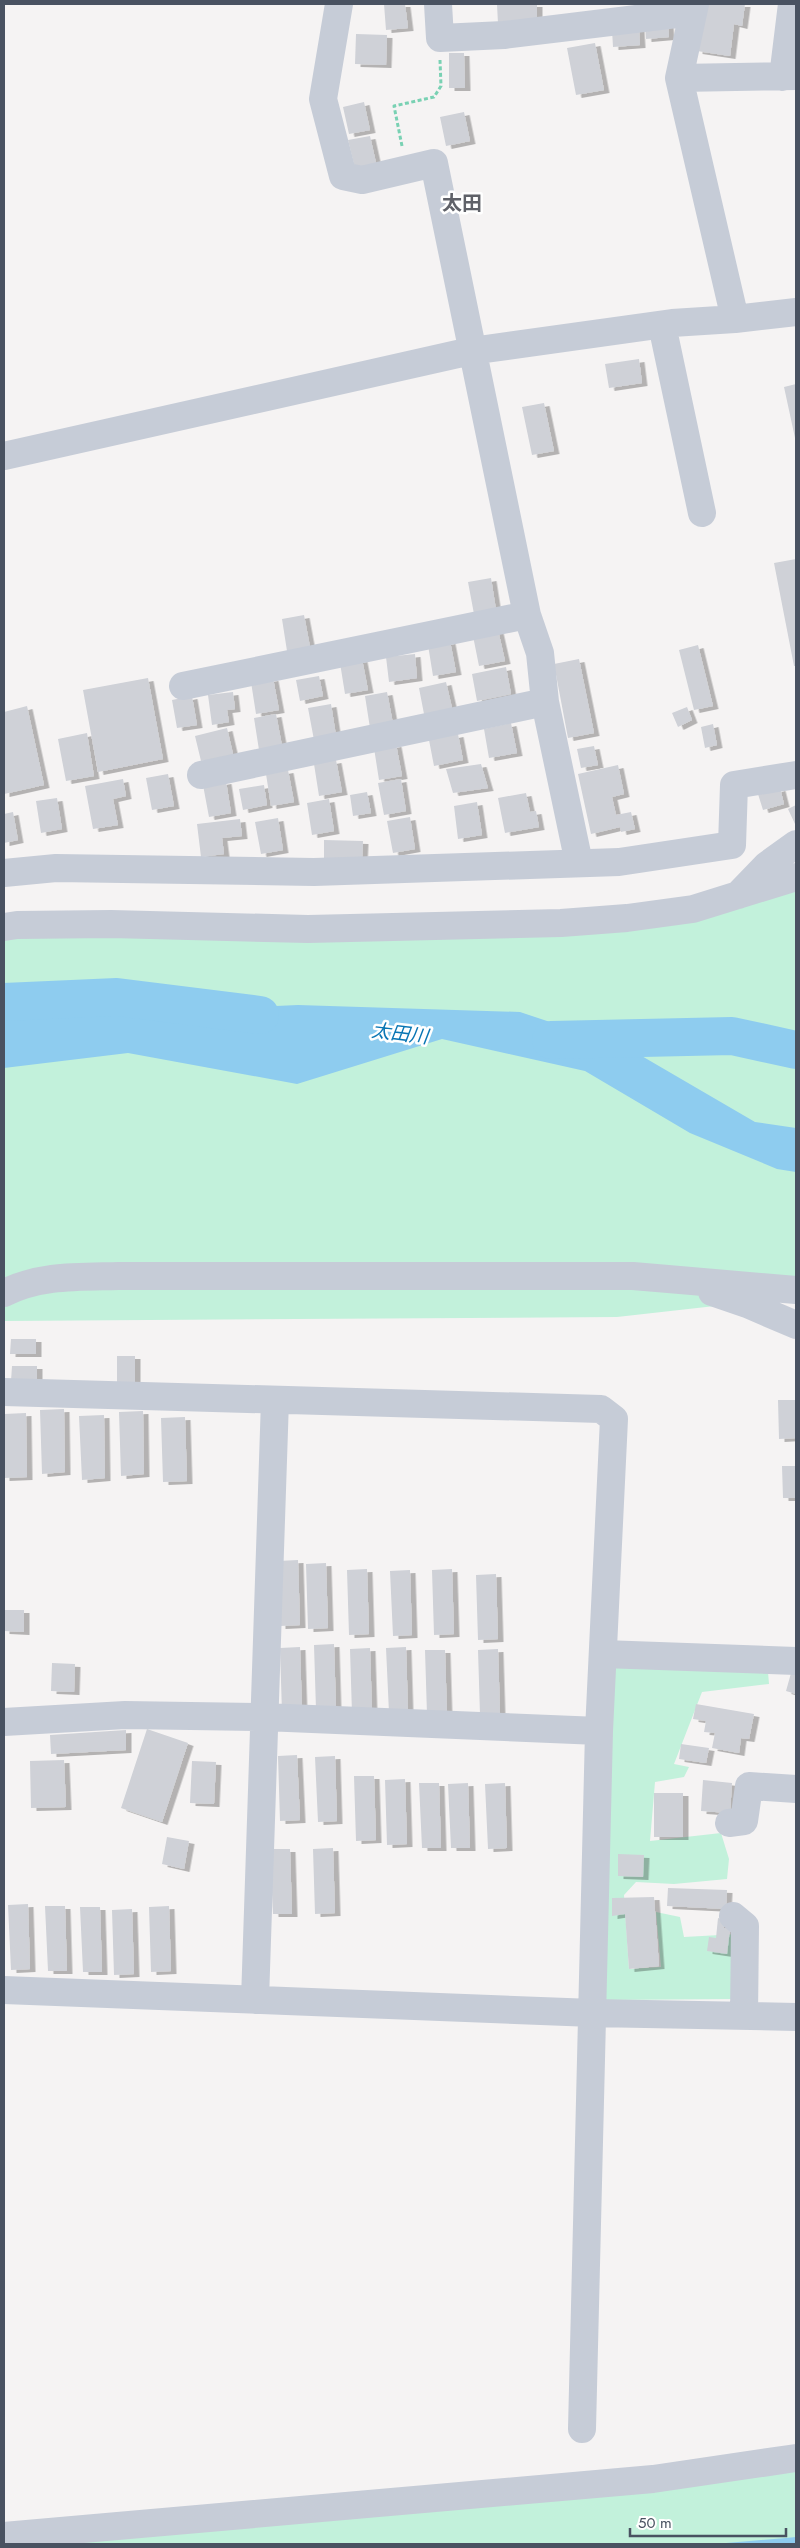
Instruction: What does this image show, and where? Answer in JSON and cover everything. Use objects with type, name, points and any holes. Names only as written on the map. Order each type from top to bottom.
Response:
[{"type":"street","points":[[339,4],[323,99],[343,176],[362,180],[434,162],[471,352],[527,615],[540,653],[545,702],[579,863]]},
{"type":"street","points":[[438,4],[440,38],[504,35],[694,8],[679,78],[735,319]]},
{"type":"street","points":[[679,78],[790,76],[792,4]]},
{"type":"street","points":[[4,456],[471,352],[662,325],[796,312]]},
{"type":"street","points":[[662,325],[702,513]]},
{"type":"street","points":[[183,686],[527,615]]},
{"type":"street","points":[[201,775],[545,702]]},
{"type":"street","points":[[4,872],[56,868],[314,872],[619,862],[732,845],[734,785],[796,775]]},
{"type":"street","points":[[737,896],[767,865],[796,844]]},
{"type":"street","points":[[4,927],[17,925],[111,924],[308,929],[561,923],[627,918],[693,909],[796,877]]},
{"type":"street","points":[[4,1293],[20,1285],[45,1278],[118,1276],[633,1276],[796,1290]]},
{"type":"street","points":[[694,1282],[702,1289],[747,1304],[796,1325]]},
{"type":"street","points":[[4,1392],[601,1409],[614,1420],[599,1731],[582,2429]]},
{"type":"street","points":[[255,2000],[275,1400]]},
{"type":"street","points":[[603,1654],[796,1661]]},
{"type":"street","points":[[4,1722],[125,1715],[264,1717],[599,1731]]},
{"type":"street","points":[[729,1823],[744,1821],[749,1786],[796,1789]]},
{"type":"street","points":[[733,1916],[745,1926],[744,2016]]},
{"type":"street","points":[[4,1990],[593,2013],[796,2017]]},
{"type":"street","points":[[4,2536],[652,2479],[796,2458]]},
{"type":"path","points":[[407,169],[394,106],[434,97],[441,86],[440,38]]},
{"type":"green space","points":[[796,878],[796,1297],[617,1317],[4,1321],[4,927],[499,924],[711,904]]},
{"type":"green space","points":[[767,1660],[769,1684],[702,1692],[674,1764],[689,1767],[684,1777],[655,1782],[650,1841],[721,1833],[729,1859],[727,1879],[674,1884],[636,1882],[624,1895],[629,1969],[661,1967],[656,1912],[680,1917],[684,1937],[738,1934],[737,1999],[603,2000],[614,1661]]},
{"type":"green space","points":[[796,2455],[796,2544],[4,2544]]},
{"type":"water","points":[[298,1005],[520,1012],[628,1048],[755,1122],[796,1128],[796,1172],[777,1169],[690,1133],[585,1071],[442,1039],[297,1084],[128,1053],[4,1068],[4,1018]]},
{"type":"water","points":[[796,2537],[796,2544],[714,2544],[786,2538]]},
{"type":"building","points":[[384,4],[405,4],[408,28],[386,30]]},
{"type":"building","points":[[497,4],[537,4],[537,22],[498,24]]},
{"type":"building","points":[[703,4],[745,4],[742,26],[734,24],[730,56],[697,51]]},
{"type":"building","points":[[668,23],[669,37],[646,39],[645,25]]},
{"type":"building","points":[[639,28],[640,45],[613,47],[612,30]]},
{"type":"building","points":[[356,34],[387,35],[386,65],[355,64]]},
{"type":"building","points":[[595,43],[604,90],[576,95],[567,48]]},
{"type":"building","points":[[449,53],[464,53],[465,88],[449,88]]},
{"type":"building","points":[[364,102],[370,130],[349,134],[343,107]]},
{"type":"building","points":[[464,112],[470,141],[446,146],[440,117]]},
{"type":"building","points":[[370,136],[376,163],[355,168],[348,140]]},
{"type":"building","points":[[639,359],[642,383],[609,388],[605,364]]},
{"type":"building","points":[[796,384],[796,438],[795,438],[784,387]]},
{"type":"building","points":[[544,403],[554,451],[532,455],[522,407]]},
{"type":"building","points":[[796,559],[796,666],[794,666],[774,563]]},
{"type":"building","points":[[491,578],[496,610],[474,614],[468,582]]},
{"type":"building","points":[[304,615],[310,647],[287,651],[282,619]]},
{"type":"building","points":[[498,630],[505,661],[479,666],[473,636]]},
{"type":"building","points":[[450,641],[456,672],[433,676],[428,645]]},
{"type":"building","points":[[698,645],[713,706],[694,710],[679,650]]},
{"type":"building","points":[[415,654],[417,678],[389,682],[386,657]]},
{"type":"building","points":[[362,659],[368,690],[345,694],[340,663]]},
{"type":"building","points":[[579,659],[594,733],[568,738],[554,664]]},
{"type":"building","points":[[506,667],[511,694],[477,701],[472,674]]},
{"type":"building","points":[[319,676],[323,696],[300,701],[296,680]]},
{"type":"building","points":[[148,678],[163,759],[98,772],[83,690]]},
{"type":"building","points":[[273,678],[279,710],[256,714],[251,682]]},
{"type":"building","points":[[446,682],[452,708],[424,714],[419,688]]},
{"type":"building","points":[[233,692],[235,709],[227,710],[229,722],[212,725],[208,695]]},
{"type":"building","points":[[387,692],[393,724],[370,728],[365,696]]},
{"type":"building","points":[[192,696],[197,725],[177,728],[172,700]]},
{"type":"building","points":[[331,704],[336,736],[314,740],[308,708]]},
{"type":"building","points":[[27,706],[44,785],[4,794],[4,712]]},
{"type":"building","points":[[687,707],[692,720],[678,727],[672,713]]},
{"type":"building","points":[[276,714],[282,746],[259,750],[254,718]]},
{"type":"building","points":[[511,723],[517,753],[489,758],[484,729]]},
{"type":"building","points":[[713,724],[717,745],[705,748],[701,727]]},
{"type":"building","points":[[227,728],[233,754],[201,761],[195,736]]},
{"type":"building","points":[[87,733],[94,776],[66,781],[58,739]]},
{"type":"building","points":[[458,734],[463,760],[434,766],[429,740]]},
{"type":"building","points":[[396,744],[402,776],[379,780],[374,748]]},
{"type":"building","points":[[594,746],[598,765],[581,768],[577,749]]},
{"type":"building","points":[[336,760],[342,792],[319,796],[314,764]]},
{"type":"building","points":[[481,764],[488,788],[453,793],[446,769]]},
{"type":"building","points":[[618,765],[624,794],[612,797],[616,815],[631,812],[635,829],[621,832],[620,827],[591,834],[578,774]]},
{"type":"building","points":[[288,770],[294,802],[271,806],[266,774]]},
{"type":"building","points":[[168,774],[174,806],[152,810],[146,778]]},
{"type":"building","points":[[123,779],[126,796],[113,799],[118,825],[93,829],[85,786]]},
{"type":"building","points":[[401,779],[406,811],[384,815],[378,783]]},
{"type":"building","points":[[226,781],[231,813],[209,817],[203,785]]},
{"type":"building","points":[[264,785],[267,805],[243,810],[239,789]]},
{"type":"building","points":[[780,788],[784,804],[763,810],[758,794]]},
{"type":"building","points":[[367,792],[371,813],[353,816],[350,795]]},
{"type":"building","points":[[526,793],[530,812],[536,811],[539,827],[505,833],[498,798]]},
{"type":"building","points":[[57,798],[62,829],[41,833],[36,801]]},
{"type":"building","points":[[329,799],[334,831],[312,835],[307,803]]},
{"type":"building","points":[[477,802],[482,835],[458,839],[454,806]]},
{"type":"building","points":[[796,805],[796,823],[795,824],[788,809]]},
{"type":"building","points":[[13,812],[18,840],[4,843],[4,814]]},
{"type":"building","points":[[410,817],[415,849],[393,853],[387,821]]},
{"type":"building","points":[[278,818],[283,850],[261,854],[255,822]]},
{"type":"building","points":[[240,819],[242,836],[222,838],[224,854],[201,857],[197,824]]},
{"type":"building","points":[[324,840],[363,841],[362,861],[324,860]]},
{"type":"building","points":[[11,1339],[36,1339],[36,1354],[10,1354]]},
{"type":"building","points":[[117,1356],[135,1356],[135,1382],[117,1382]]},
{"type":"building","points":[[12,1366],[37,1366],[37,1381],[11,1381]]},
{"type":"building","points":[[778,1400],[796,1400],[796,1438],[779,1439]]},
{"type":"building","points":[[64,1409],[65,1472],[42,1474],[40,1410]]},
{"type":"building","points":[[143,1411],[144,1474],[121,1476],[119,1412]]},
{"type":"building","points":[[26,1413],[27,1477],[4,1478],[4,1414]]},
{"type":"building","points":[[104,1415],[105,1478],[82,1480],[79,1416]]},
{"type":"building","points":[[185,1417],[187,1481],[163,1482],[161,1418]]},
{"type":"building","points":[[782,1466],[796,1466],[796,1498],[783,1498]]},
{"type":"building","points":[[298,1560],[300,1625],[280,1626],[278,1561]]},
{"type":"building","points":[[326,1563],[328,1628],[308,1629],[306,1564]]},
{"type":"building","points":[[367,1569],[369,1634],[349,1635],[347,1570]]},
{"type":"building","points":[[452,1569],[454,1634],[434,1635],[432,1570]]},
{"type":"building","points":[[410,1570],[412,1635],[393,1636],[390,1571]]},
{"type":"building","points":[[496,1574],[498,1639],[478,1640],[476,1575]]},
{"type":"building","points":[[4,1610],[24,1610],[24,1632],[4,1631]]},
{"type":"building","points":[[334,1644],[336,1709],[316,1710],[314,1645]]},
{"type":"building","points":[[300,1647],[302,1712],[282,1713],[280,1648]]},
{"type":"building","points":[[406,1647],[408,1712],[389,1713],[386,1648]]},
{"type":"building","points":[[370,1648],[372,1713],[352,1714],[350,1649]]},
{"type":"building","points":[[498,1649],[500,1714],[480,1715],[478,1650]]},
{"type":"building","points":[[425,1650],[445,1650],[447,1715],[427,1715]]},
{"type":"building","points":[[52,1663],[75,1664],[74,1692],[51,1691]]},
{"type":"building","points":[[793,1666],[796,1667],[796,1694],[786,1691]]},
{"type":"building","points":[[696,1704],[754,1714],[749,1739],[741,1738],[739,1753],[712,1748],[715,1733],[704,1732],[706,1721],[693,1719]]},
{"type":"building","points":[[147,1729],[188,1743],[162,1822],[121,1808]]},
{"type":"building","points":[[126,1730],[126,1750],[51,1754],[50,1735]]},
{"type":"building","points":[[681,1744],[709,1748],[706,1763],[679,1759]]},
{"type":"building","points":[[297,1755],[300,1820],[280,1821],[278,1756]]},
{"type":"building","points":[[335,1756],[337,1821],[318,1822],[315,1757]]},
{"type":"building","points":[[64,1760],[66,1807],[31,1808],[30,1761]]},
{"type":"building","points":[[192,1761],[216,1762],[214,1804],[190,1803]]},
{"type":"building","points":[[354,1776],[374,1776],[376,1840],[356,1841]]},
{"type":"building","points":[[405,1779],[407,1844],[387,1845],[385,1780]]},
{"type":"building","points":[[703,1780],[732,1783],[730,1813],[701,1811]]},
{"type":"building","points":[[419,1783],[439,1783],[441,1848],[422,1848]]},
{"type":"building","points":[[468,1783],[470,1848],[451,1848],[448,1784]]},
{"type":"building","points":[[505,1783],[507,1848],[488,1849],[485,1784]]},
{"type":"building","points":[[654,1793],[683,1793],[683,1837],[654,1837]]},
{"type":"building","points":[[167,1837],[189,1841],[184,1869],[162,1864]]},
{"type":"building","points":[[333,1848],[335,1913],[315,1914],[313,1849]]},
{"type":"building","points":[[270,1849],[290,1849],[292,1914],[273,1914]]},
{"type":"building","points":[[618,1854],[644,1855],[643,1877],[618,1876]]},
{"type":"building","points":[[668,1888],[727,1890],[726,1909],[667,1906]]},
{"type":"building","points":[[654,1897],[659,1966],[629,1969],[625,1914],[612,1916],[612,1898]]},
{"type":"building","points":[[28,1904],[30,1969],[11,1970],[8,1905]]},
{"type":"building","points":[[45,1906],[65,1906],[67,1971],[48,1971]]},
{"type":"building","points":[[169,1906],[171,1971],[151,1972],[149,1907]]},
{"type":"building","points":[[80,1907],[100,1907],[102,1972],[83,1972]]},
{"type":"building","points":[[132,1909],[134,1974],[114,1975],[112,1910]]},
{"type":"building","points":[[718,1918],[724,1920],[724,1928],[730,1929],[727,1954],[707,1951],[709,1937],[716,1938]]},
{"type":"waterway","name":"太田川","points":[[4,1002],[117,997],[260,1015]]},
{"type":"waterway","name":"太田川","points":[[551,1040],[732,1036],[796,1050]]},
{"type":"district","name":"太田","points":[[462,203]]}]
